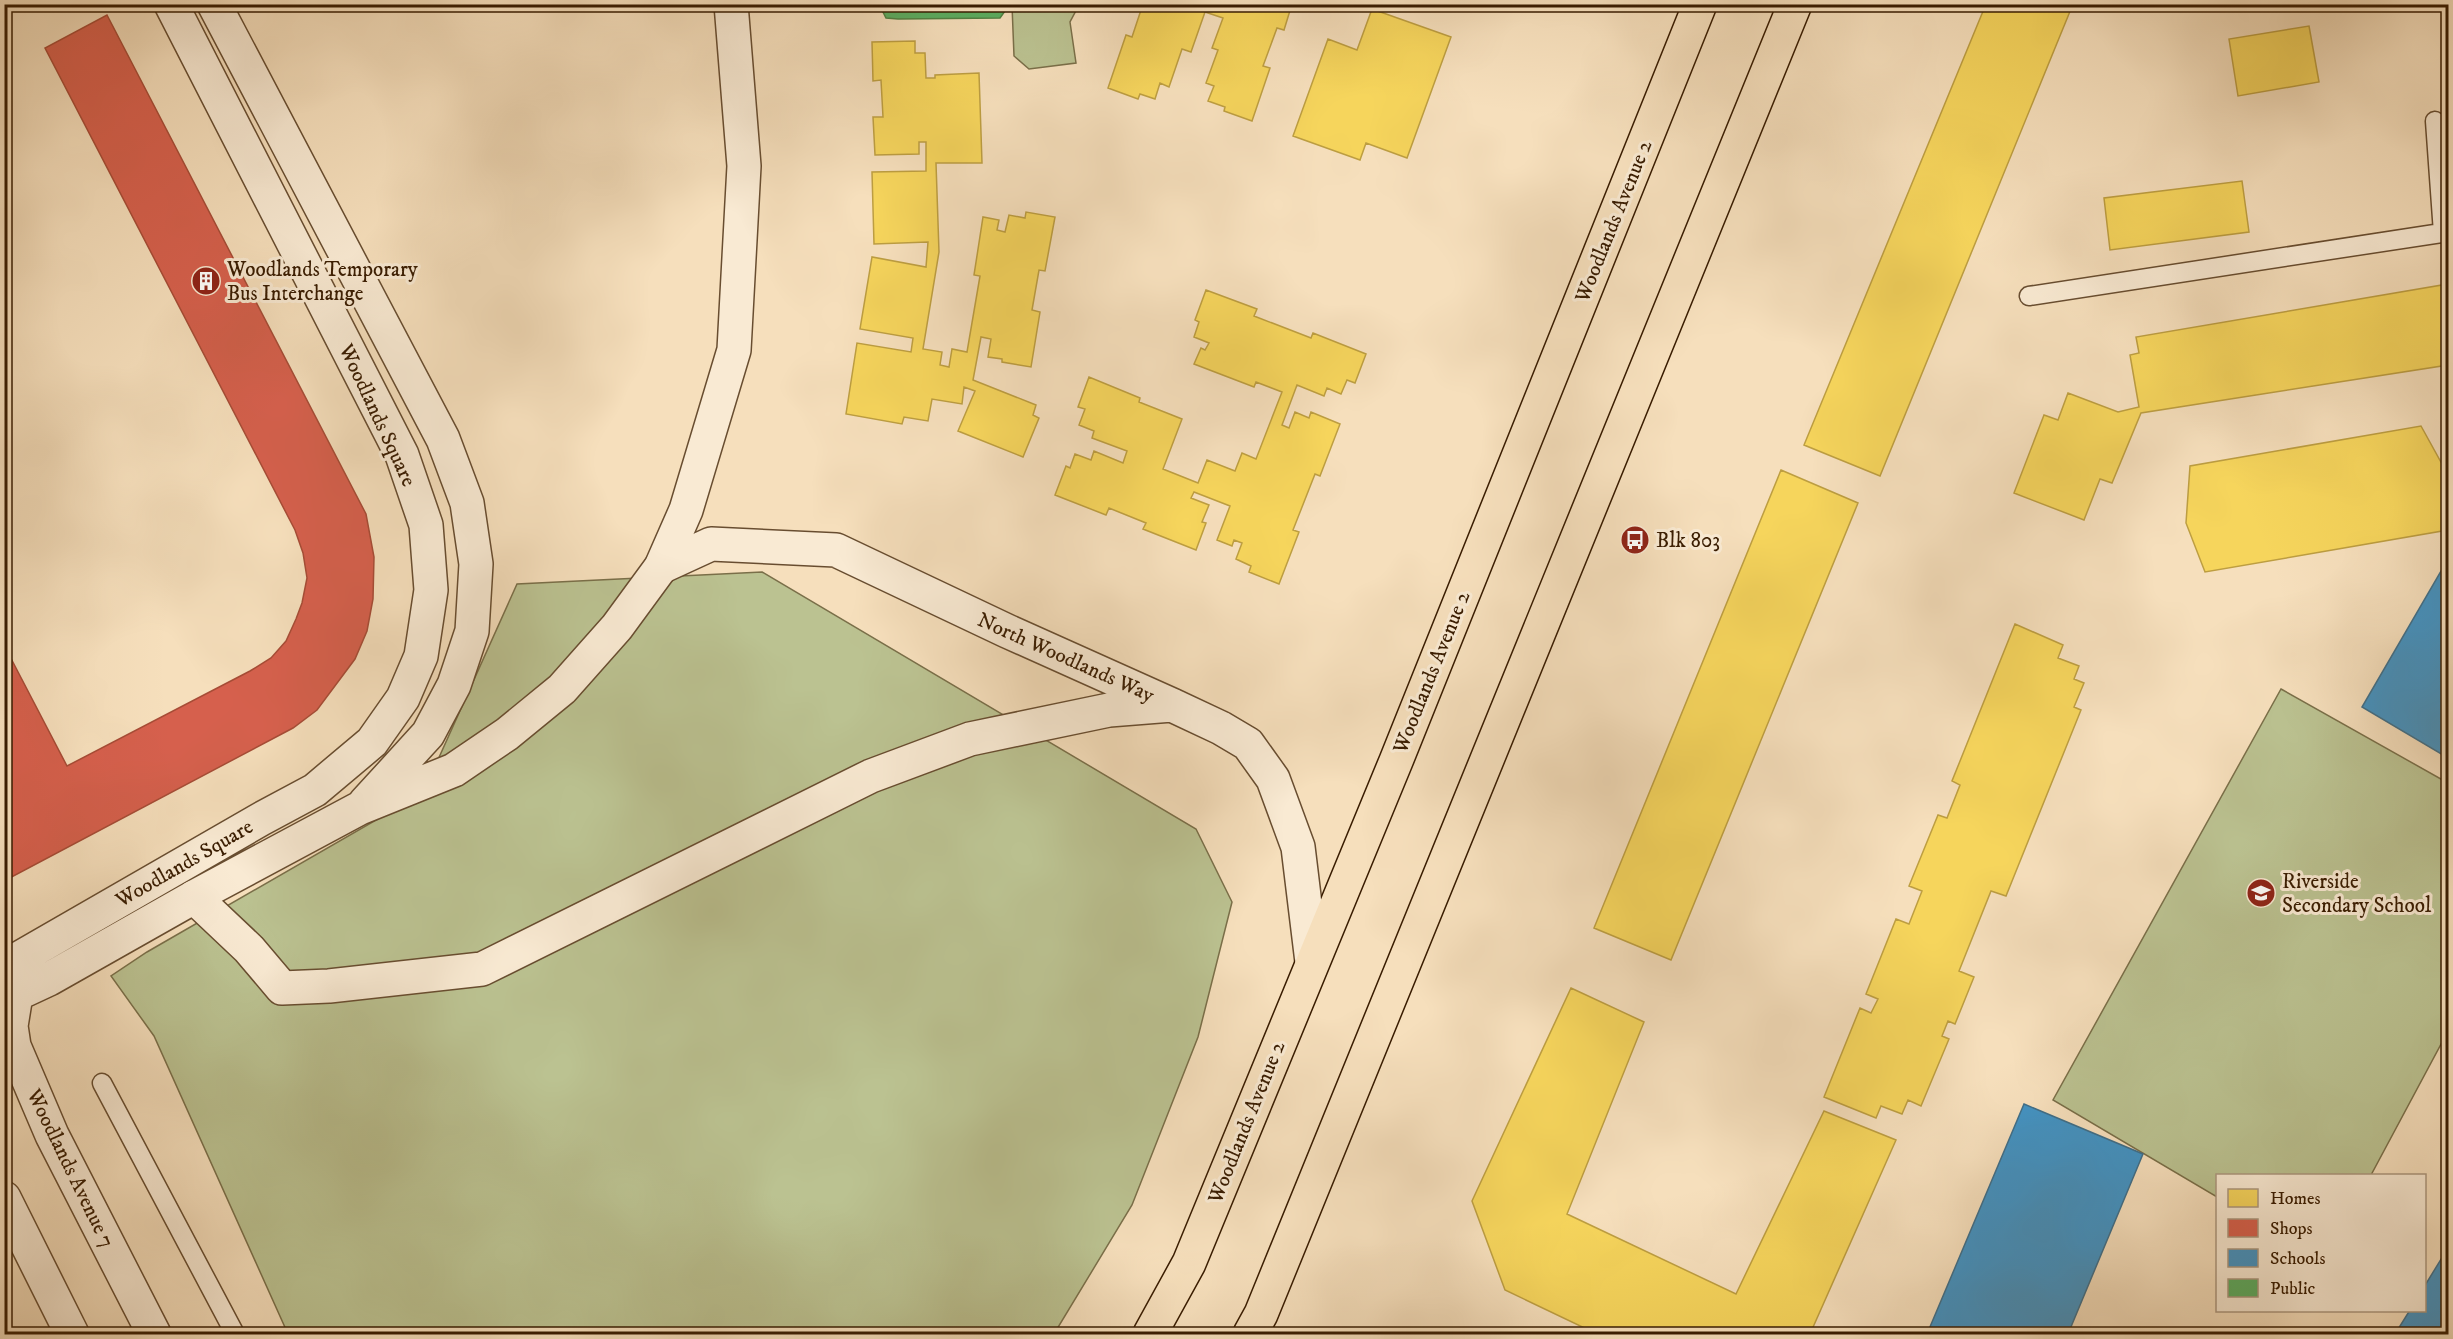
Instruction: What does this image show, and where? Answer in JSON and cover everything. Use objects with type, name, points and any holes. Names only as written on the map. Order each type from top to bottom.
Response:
[{"type":"main road","name":"Woodlands Avenue 2","points":[[1150,1335],[1189,1263],[1396,760],[1700,4]]},
{"type":"main road","points":[[1250,1335],[1261,1314],[1795,4]]},
{"type":"street","name":"Woodlands Square","points":[[8,987],[261,819],[315,790],[372,742],[403,698],[421,656],[431,590],[426,525],[402,455],[171,4]]},
{"type":"street","name":"Woodlands Square","points":[[214,4],[442,439],[467,503],[476,564],[472,631],[454,686],[428,734],[360,808]]},
{"type":"street","name":"Woodlands Square","points":[[8,987],[49,979],[194,897],[360,808],[454,770],[507,734],[562,690],[617,627],[661,567],[686,510],[734,350],[744,166],[731,4]]},
{"type":"street","name":"North Woodlands Way","points":[[661,567],[711,544],[836,550],[1221,728],[1248,744],[1273,779],[1298,847],[1312,962]]},
{"type":"street","points":[[194,897],[249,949],[282,988],[329,986],[482,969],[882,771],[970,739],[1109,710],[1172,705]]},
{"type":"street","name":"Woodlands Avenue 7","points":[[8,987],[14,1046],[52,1135],[154,1335]]},
{"type":"street","points":[[4,1198],[72,1335]]},
{"type":"lane","points":[[2029,296],[2446,233],[2435,121]]},
{"type":"lane","points":[[102,1083],[235,1335]]},
{"type":"green space","points":[[1012,5],[1079,5],[1070,22],[1076,63],[1029,69],[1014,56]]},
{"type":"green space","points":[[762,572],[1196,829],[1232,902],[1198,1037],[1132,1205],[1054,1334],[729,1334],[723,1328],[655,1334],[288,1334],[154,1036],[111,976],[147,952],[423,793],[517,584]]},
{"type":"green space","points":[[2281,689],[2448,783],[2448,1031],[2372,1174],[2216,1174],[2216,1196],[2053,1100]]},
{"type":"building: Homes","points":[[1143,4],[1292,4],[1284,30],[1277,28],[1263,66],[1270,68],[1252,121],[1224,111],[1225,107],[1208,101],[1214,86],[1206,83],[1218,50],[1212,48],[1223,18],[1205,12],[1191,52],[1182,49],[1169,87],[1160,83],[1155,99],[1140,94],[1138,99],[1108,88],[1126,35],[1132,37]]},
{"type":"building: Homes","points":[[1986,4],[2073,4],[1880,476],[1804,445]]},
{"type":"building: Homes","points":[[1372,9],[1451,37],[1407,158],[1366,143],[1360,160],[1293,136],[1328,39],[1357,50]]},
{"type":"building: Homes","points":[[2309,26],[2319,82],[2238,96],[2229,39]]},
{"type":"building: Homes","points":[[915,41],[915,53],[925,53],[926,78],[935,78],[935,75],[979,73],[982,163],[936,163],[939,252],[923,349],[942,352],[940,365],[949,367],[952,349],[967,352],[980,276],[974,275],[983,217],[999,220],[997,230],[1005,232],[1009,215],[1025,218],[1026,212],[1055,217],[1045,271],[1039,270],[1032,310],[1040,312],[1031,367],[988,357],[991,339],[981,337],[973,380],[1036,405],[1033,415],[1039,418],[1023,457],[958,431],[975,391],[964,387],[962,404],[932,399],[928,421],[904,417],[902,424],[846,414],[857,343],[911,352],[913,338],[860,329],[872,257],[926,267],[928,242],[874,244],[872,172],[926,171],[926,142],[919,142],[919,154],[875,155],[873,117],[883,117],[881,80],[873,81],[872,42]]},
{"type":"building: Homes","points":[[2242,181],[2249,232],[2110,250],[2104,198]]},
{"type":"building: Homes","points":[[2448,284],[2448,365],[2141,413],[2112,483],[2100,479],[2084,520],[2014,493],[2044,415],[2058,420],[2068,393],[2118,412],[2139,407],[2130,355],[2139,353],[2136,337]]},
{"type":"building: Homes","points":[[1206,290],[1257,309],[1254,316],[1311,338],[1313,333],[1366,354],[1355,383],[1347,380],[1341,394],[1327,388],[1324,396],[1297,385],[1282,425],[1289,428],[1295,412],[1309,418],[1311,412],[1340,424],[1320,476],[1315,474],[1293,530],[1299,532],[1279,584],[1249,572],[1251,566],[1236,559],[1242,543],[1234,540],[1232,546],[1217,540],[1230,506],[1194,492],[1191,498],[1209,505],[1202,522],[1206,523],[1196,550],[1143,529],[1146,523],[1109,508],[1106,515],[1055,495],[1066,466],[1070,468],[1075,454],[1091,460],[1094,451],[1123,463],[1127,451],[1092,438],[1094,431],[1079,425],[1085,409],[1078,407],[1089,377],[1140,398],[1139,402],[1182,419],[1163,469],[1198,483],[1207,460],[1235,471],[1242,453],[1256,459],[1282,392],[1256,382],[1254,387],[1194,364],[1201,348],[1205,350],[1209,343],[1194,337],[1199,322],[1195,320]]},
{"type":"building: Homes","points":[[2421,426],[2448,475],[2442,531],[2205,572],[2186,523],[2190,466]]},
{"type":"building: Homes","points":[[1781,470],[1858,503],[1671,960],[1594,928]]},
{"type":"building: Homes","points":[[2015,624],[2063,645],[2058,658],[2079,666],[2074,679],[2084,683],[2074,707],[2081,710],[2006,896],[1991,891],[1959,971],[1974,977],[1955,1024],[1948,1021],[1942,1036],[1949,1039],[1921,1106],[1908,1100],[1902,1114],[1881,1106],[1876,1118],[1824,1097],[1860,1008],[1871,1013],[1878,999],[1866,994],[1896,919],[1909,924],[1922,891],[1909,886],[1938,815],[1947,818],[1960,785],[1952,781]]},
{"type":"building: Homes","points":[[1571,988],[1644,1022],[1567,1214],[1736,1294],[1824,1111],[1896,1140],[1810,1334],[1597,1334],[1505,1290],[1472,1201]]},
{"type":"building: Shops","name":"Woodlands Temporary Bus Interchange","points":[[107,15],[366,514],[374,557],[373,599],[367,631],[355,659],[317,710],[293,728],[4,881],[4,645],[67,766],[271,658],[286,641],[296,619],[307,578],[303,553],[295,530],[45,48]]},
{"type":"building: Schools","points":[[2448,559],[2448,758],[2362,707]]},
{"type":"building: Schools","points":[[2024,1104],[2143,1154],[2068,1334],[1927,1334]]},
{"type":"building: Schools","points":[[2443,1256],[2448,1259],[2448,1334],[2395,1334],[2409,1312],[2426,1312],[2426,1284]]},
{"type":"building: Public","points":[[879,4],[1010,4],[1000,18],[898,19],[886,18]]},
{"type":"place","name":"Woodlands Temporary Bus Interchange","points":[[206,281]]},
{"type":"place","name":"Blk 803","points":[[1635,540]]},
{"type":"place","name":"Riverside Secondary School","points":[[2261,893]]}]
